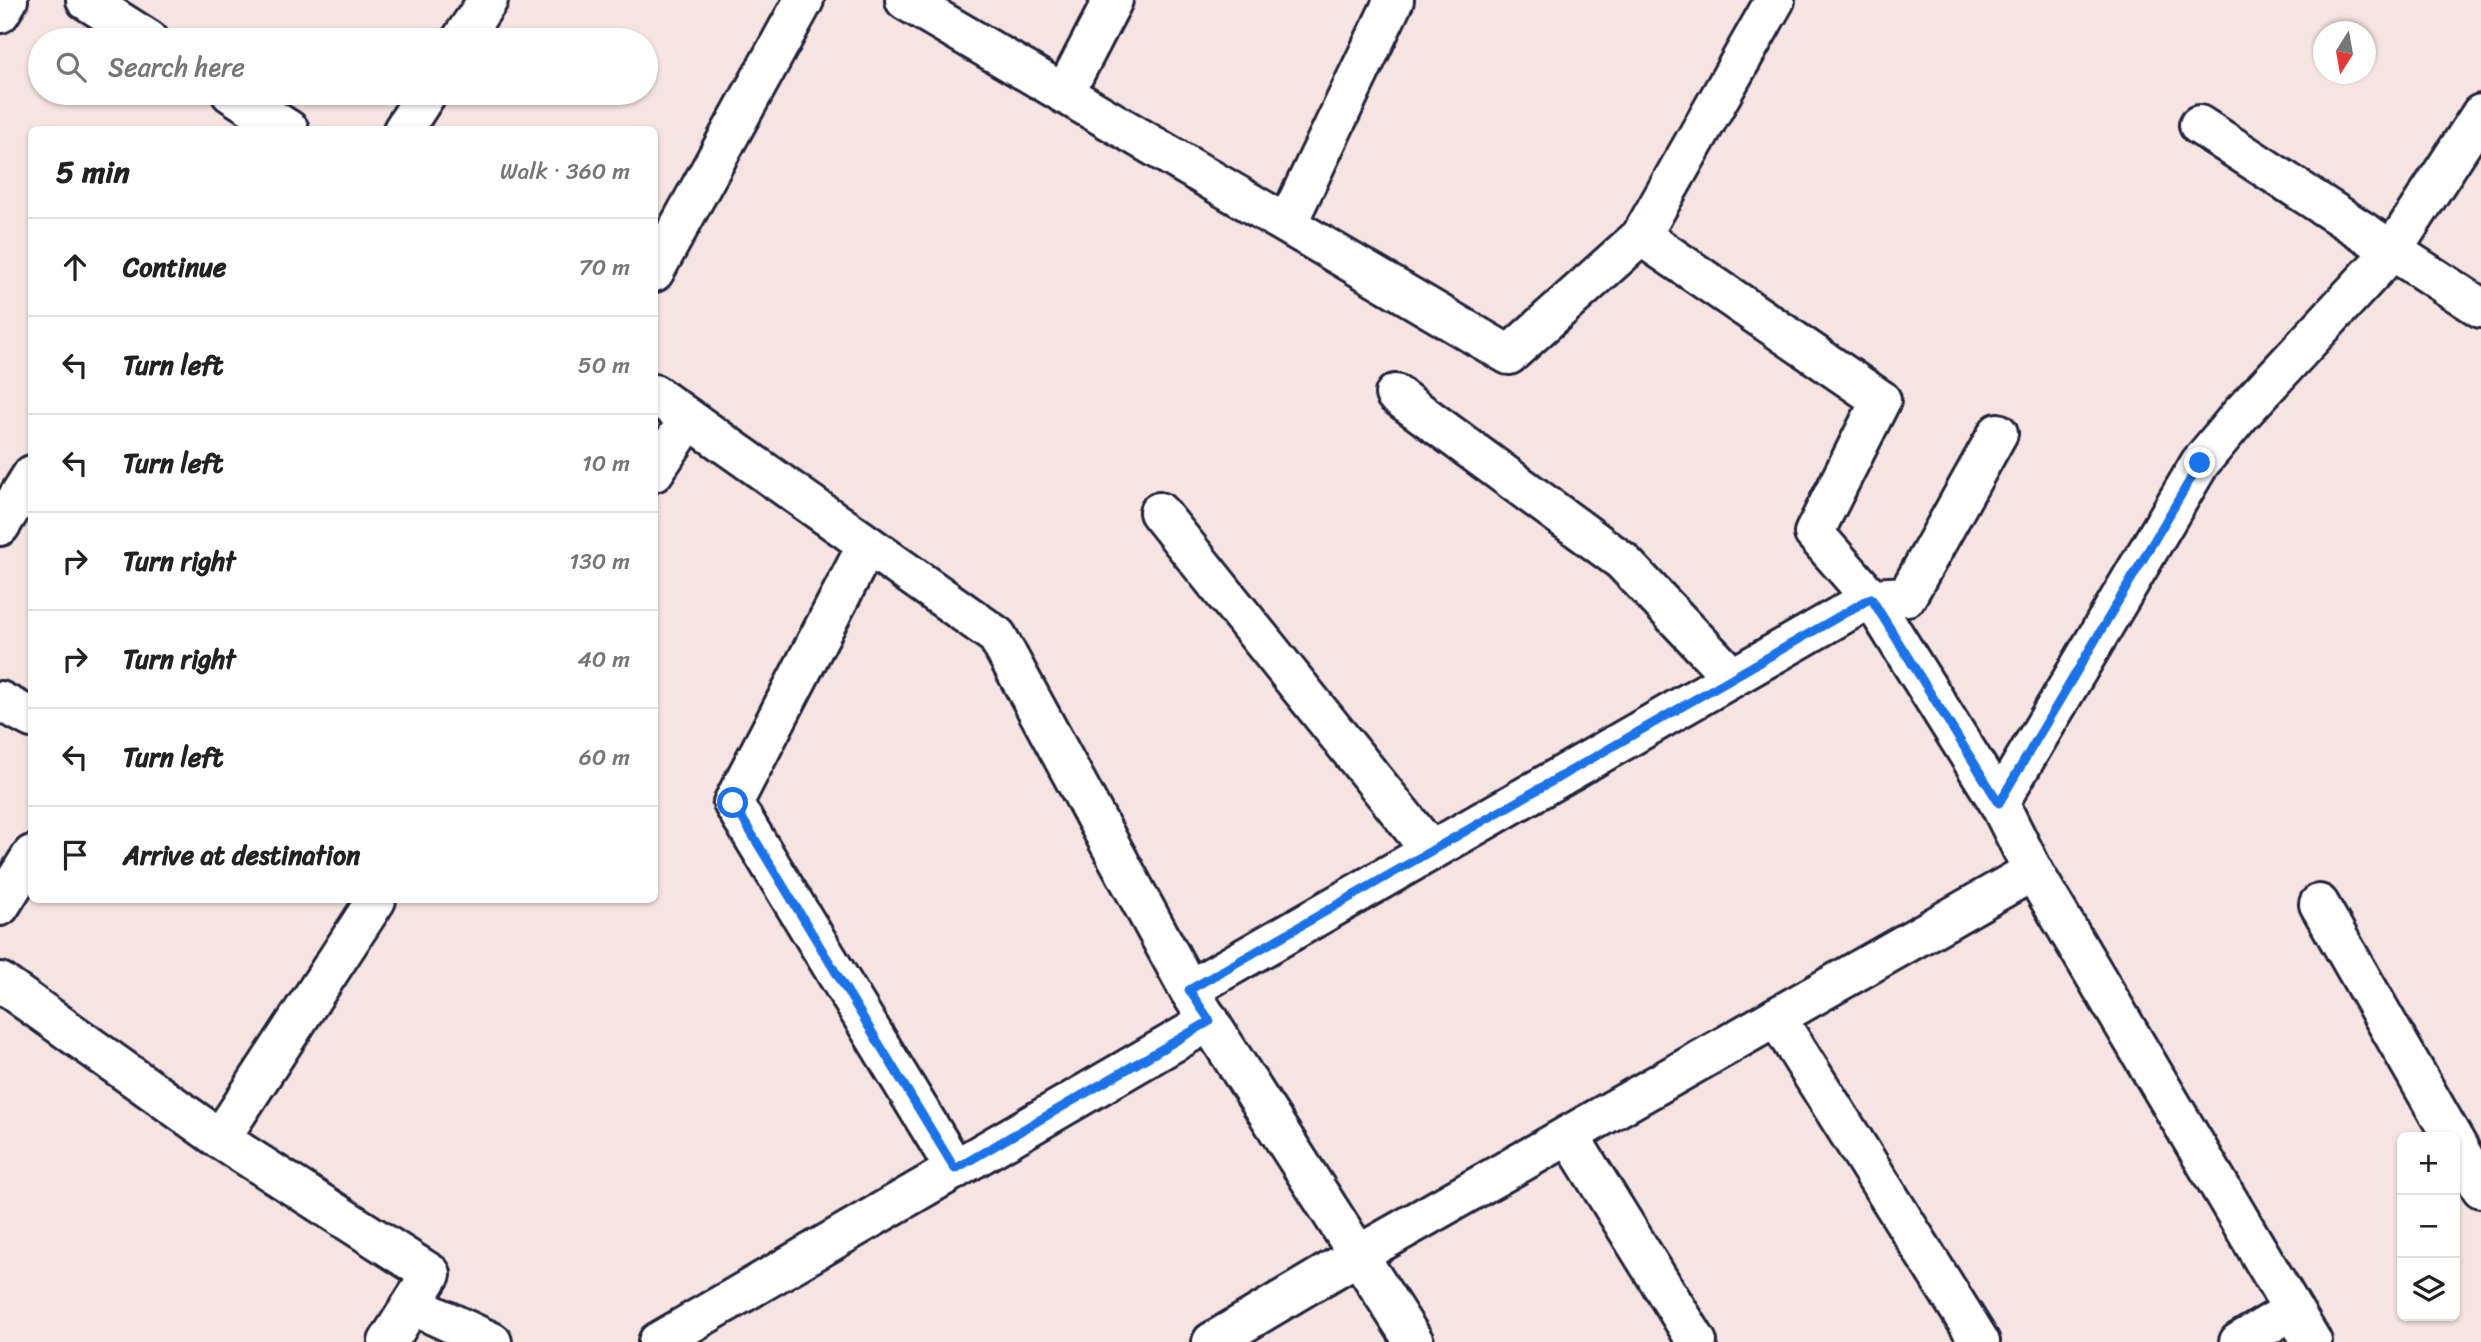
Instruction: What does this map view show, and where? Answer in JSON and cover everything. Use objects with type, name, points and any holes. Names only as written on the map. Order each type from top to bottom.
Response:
[{"type":"street","points":[[0,13],[8,0]]},
{"type":"street","points":[[86,0],[130,28]]},
{"type":"street","points":[[469,28],[488,0]]},
{"type":"street","points":[[658,265],[804,0]]},
{"type":"street","points":[[905,0],[1509,355],[1641,236],[1775,0]]},
{"type":"street","points":[[1064,94],[1114,0]]},
{"type":"street","points":[[1287,224],[1394,0]]},
{"type":"street","points":[[406,126],[419,105]]},
{"type":"street","points":[[244,110],[280,126]]},
{"type":"street","points":[[1999,803],[2200,463],[2240,415],[2392,251],[2481,114]]},
{"type":"street","points":[[2199,125],[2481,308]]},
{"type":"street","points":[[1641,236],[1881,400],[1814,533],[1871,598],[1999,803],[2033,871],[2312,1342]]},
{"type":"street","points":[[1395,394],[1622,561],[1732,677]]},
{"type":"street","points":[[658,397],[997,636],[1189,990],[1414,1342]]},
{"type":"street","points":[[658,466],[690,419]]},
{"type":"street","points":[[1189,990],[1871,598],[1907,596],[1998,433]]},
{"type":"street","points":[[0,526],[28,481]]},
{"type":"street","points":[[1159,512],[1431,851]]},
{"type":"street","points":[[867,545],[733,803],[955,1169]]},
{"type":"street","points":[[0,701],[28,716]]},
{"type":"street","points":[[0,906],[28,861]]},
{"type":"street","points":[[1212,1342],[1358,1255],[2033,871]]},
{"type":"street","points":[[220,1139],[374,903]]},
{"type":"street","points":[[2319,904],[2449,1132]]},
{"type":"street","points":[[0,982],[220,1139],[431,1274],[388,1342]]},
{"type":"street","points":[[1776,1017],[1980,1342]]},
{"type":"street","points":[[658,1342],[1210,1021]]},
{"type":"street","points":[[1569,1135],[1697,1342]]},
{"type":"street","points":[[2460,1151],[2481,1188]]},
{"type":"street","points":[[412,1305],[492,1342]]},
{"type":"street","points":[[2239,1342],[2293,1310]]},
{"type":"route","points":[[733,803],[955,1169],[1210,1021],[1189,990],[1871,598],[1999,803],[2200,463]]}]
